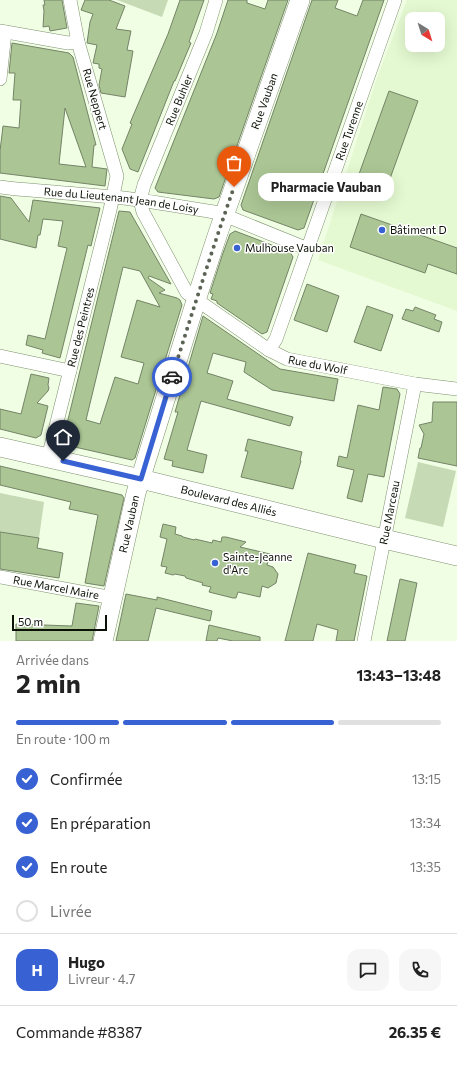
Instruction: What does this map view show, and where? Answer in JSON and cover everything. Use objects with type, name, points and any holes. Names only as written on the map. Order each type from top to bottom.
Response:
[{"type":"main road","name":"Rue Vauban","points":[[104,641],[134,502],[196,299],[300,0]]},
{"type":"main road","name":"Boulevard des Alliés","points":[[0,447],[141,479],[457,556]]},
{"type":"street","name":"Rue Neppert","points":[[70,0],[78,42],[117,176],[113,197]]},
{"type":"street","name":"Rue Buhler","points":[[140,200],[144,185],[206,33],[216,0]]},
{"type":"street","name":"Rue Turenne","points":[[269,350],[276,339],[395,0]]},
{"type":"street","points":[[0,79],[3,31],[68,43],[78,42]]},
{"type":"street","name":"Rue du Lieutenant Jean de Loisy","points":[[0,187],[140,200],[214,212],[308,249]]},
{"type":"street","name":"Rue des Peintres","points":[[48,458],[113,197]]},
{"type":"street","points":[[140,200],[143,212],[187,293],[196,299]]},
{"type":"street","name":"Rue du Wolf","points":[[196,299],[269,350],[287,360],[415,384],[457,389]]},
{"type":"street","points":[[0,356],[70,371]]},
{"type":"street","name":"Rue Marceau","points":[[364,641],[415,384]]},
{"type":"street","name":"Rue Marcel Maire","points":[[0,577],[113,598]]},
{"type":"shaded area","points":[[117,0],[168,0],[162,17]]},
{"type":"shaded area","points":[[407,0],[457,0],[457,311],[318,260],[377,78]]},
{"type":"shaded area","points":[[418,462],[456,471],[443,527],[405,518]]},
{"type":"shaded area","points":[[0,493],[44,502],[39,538],[0,532]]},
{"type":"building","points":[[44,0],[62,0],[67,28],[50,31],[49,26],[43,27]]},
{"type":"building","points":[[85,0],[109,0],[125,6],[116,29],[131,31],[127,50],[133,51],[125,97],[101,93],[99,85],[102,69],[99,68],[99,64],[93,63],[97,45],[87,43],[90,22],[93,14],[81,10]]},
{"type":"building","points":[[180,0],[204,0],[189,42],[191,43],[174,81],[138,172],[130,169],[122,149],[132,124],[130,123],[168,34]]},
{"type":"building","points":[[228,0],[247,0],[247,3],[265,9],[268,0],[288,0],[219,197],[214,199],[158,192],[155,188],[217,33]]},
{"type":"building","points":[[312,0],[338,0],[335,8],[357,16],[363,0],[384,0],[304,228],[298,230],[243,210],[241,205]]},
{"type":"building","points":[[12,43],[69,53],[73,57],[96,145],[94,145],[92,167],[107,169],[105,186],[0,173],[0,151],[3,126],[19,128],[21,100],[13,100],[15,73],[9,73]],"holes":[[[65,108],[86,167],[59,164]]]},
{"type":"building","points":[[389,91],[418,101],[383,198],[354,188]]},
{"type":"building","points":[[0,196],[11,198],[29,222],[33,200],[100,208],[91,246],[88,245],[60,358],[42,353],[43,350],[26,345],[28,335],[45,339],[67,248],[58,246],[63,221],[43,219],[36,248],[0,239]]},
{"type":"building","points":[[119,211],[130,212],[171,284],[149,276],[148,278],[165,290],[159,293],[177,298],[180,300],[182,305],[135,458],[132,460],[66,445],[63,440]],"holes":[[[123,267],[140,271],[160,307],[137,300],[121,357],[144,363],[138,384],[115,377],[100,424],[86,420]]]},
{"type":"building","name":"Bâtiment D","points":[[361,214],[457,248],[457,274],[428,264],[425,273],[350,247]]},
{"type":"building","points":[[235,231],[290,252],[293,257],[267,332],[262,334],[217,303],[217,301],[211,299],[213,294],[210,293],[223,253],[230,234]]},
{"type":"building","points":[[307,284],[339,296],[327,332],[294,320]]},
{"type":"building","points":[[367,306],[393,315],[381,351],[354,342]]},
{"type":"building","points":[[415,307],[436,315],[434,319],[442,322],[439,332],[402,319],[406,309],[413,311]]},
{"type":"building","points":[[203,316],[280,369],[338,379],[334,401],[272,390],[244,372],[246,362],[213,353],[207,373],[233,381],[227,399],[293,417],[290,426],[201,401],[187,450],[207,455],[203,473],[172,466],[173,461],[164,459],[178,412],[175,412]]},
{"type":"building","points":[[31,374],[49,378],[48,391],[37,403],[48,406],[41,435],[36,438],[0,429],[0,409],[21,414]]},
{"type":"building","points":[[383,387],[397,389],[400,394],[384,477],[368,474],[362,502],[347,498],[354,470],[337,466],[339,456],[347,458],[358,405],[379,410]]},
{"type":"building","points":[[433,402],[457,402],[457,466],[418,458],[424,434],[419,425],[432,422]]},
{"type":"building","points":[[248,439],[302,452],[293,489],[241,477],[248,451],[245,451]]},
{"type":"building","points":[[0,466],[122,495],[124,498],[104,586],[85,583],[98,515],[69,509],[71,502],[0,485]]},
{"type":"building","name":"Sainte-Jeanne d'Arc","points":[[163,524],[176,527],[175,534],[183,537],[212,543],[213,540],[221,542],[222,537],[226,537],[246,542],[240,547],[270,554],[267,565],[273,567],[278,574],[276,583],[268,588],[262,586],[260,597],[238,592],[236,598],[233,598],[209,592],[211,587],[202,585],[203,583],[186,578],[185,576],[165,573],[167,567],[161,566],[167,539],[160,537]]},
{"type":"building","points":[[0,532],[39,538],[37,548],[63,553],[59,578],[0,569]]},
{"type":"building","points":[[308,553],[356,565],[354,573],[367,576],[354,641],[336,641],[338,630],[317,624],[313,641],[285,641]]},
{"type":"building","points":[[400,579],[417,583],[405,641],[387,641]]},
{"type":"building","points":[[126,594],[157,600],[157,597],[212,611],[210,621],[156,608],[148,641],[116,641]]},
{"type":"building","points":[[76,603],[99,606],[92,641],[16,641],[16,624],[72,626]]},
{"type":"building","points":[[209,625],[260,637],[260,641],[233,641],[218,638],[217,641],[206,641]]},
{"type":"way so far","points":[[172,377],[198,291],[234,187]]},
{"type":"place","name":"Pharmacie Vauban","points":[[234,187]]},
{"type":"place","name":"Bâtiment D","points":[[382,230]]},
{"type":"place","name":"Mulhouse Vauban","points":[[237,248]]},
{"type":"place","name":"Sainte-Jeanne d'Arc","points":[[215,563]]},
{"type":"route","points":[[63,461],[141,479],[172,377]]}]
